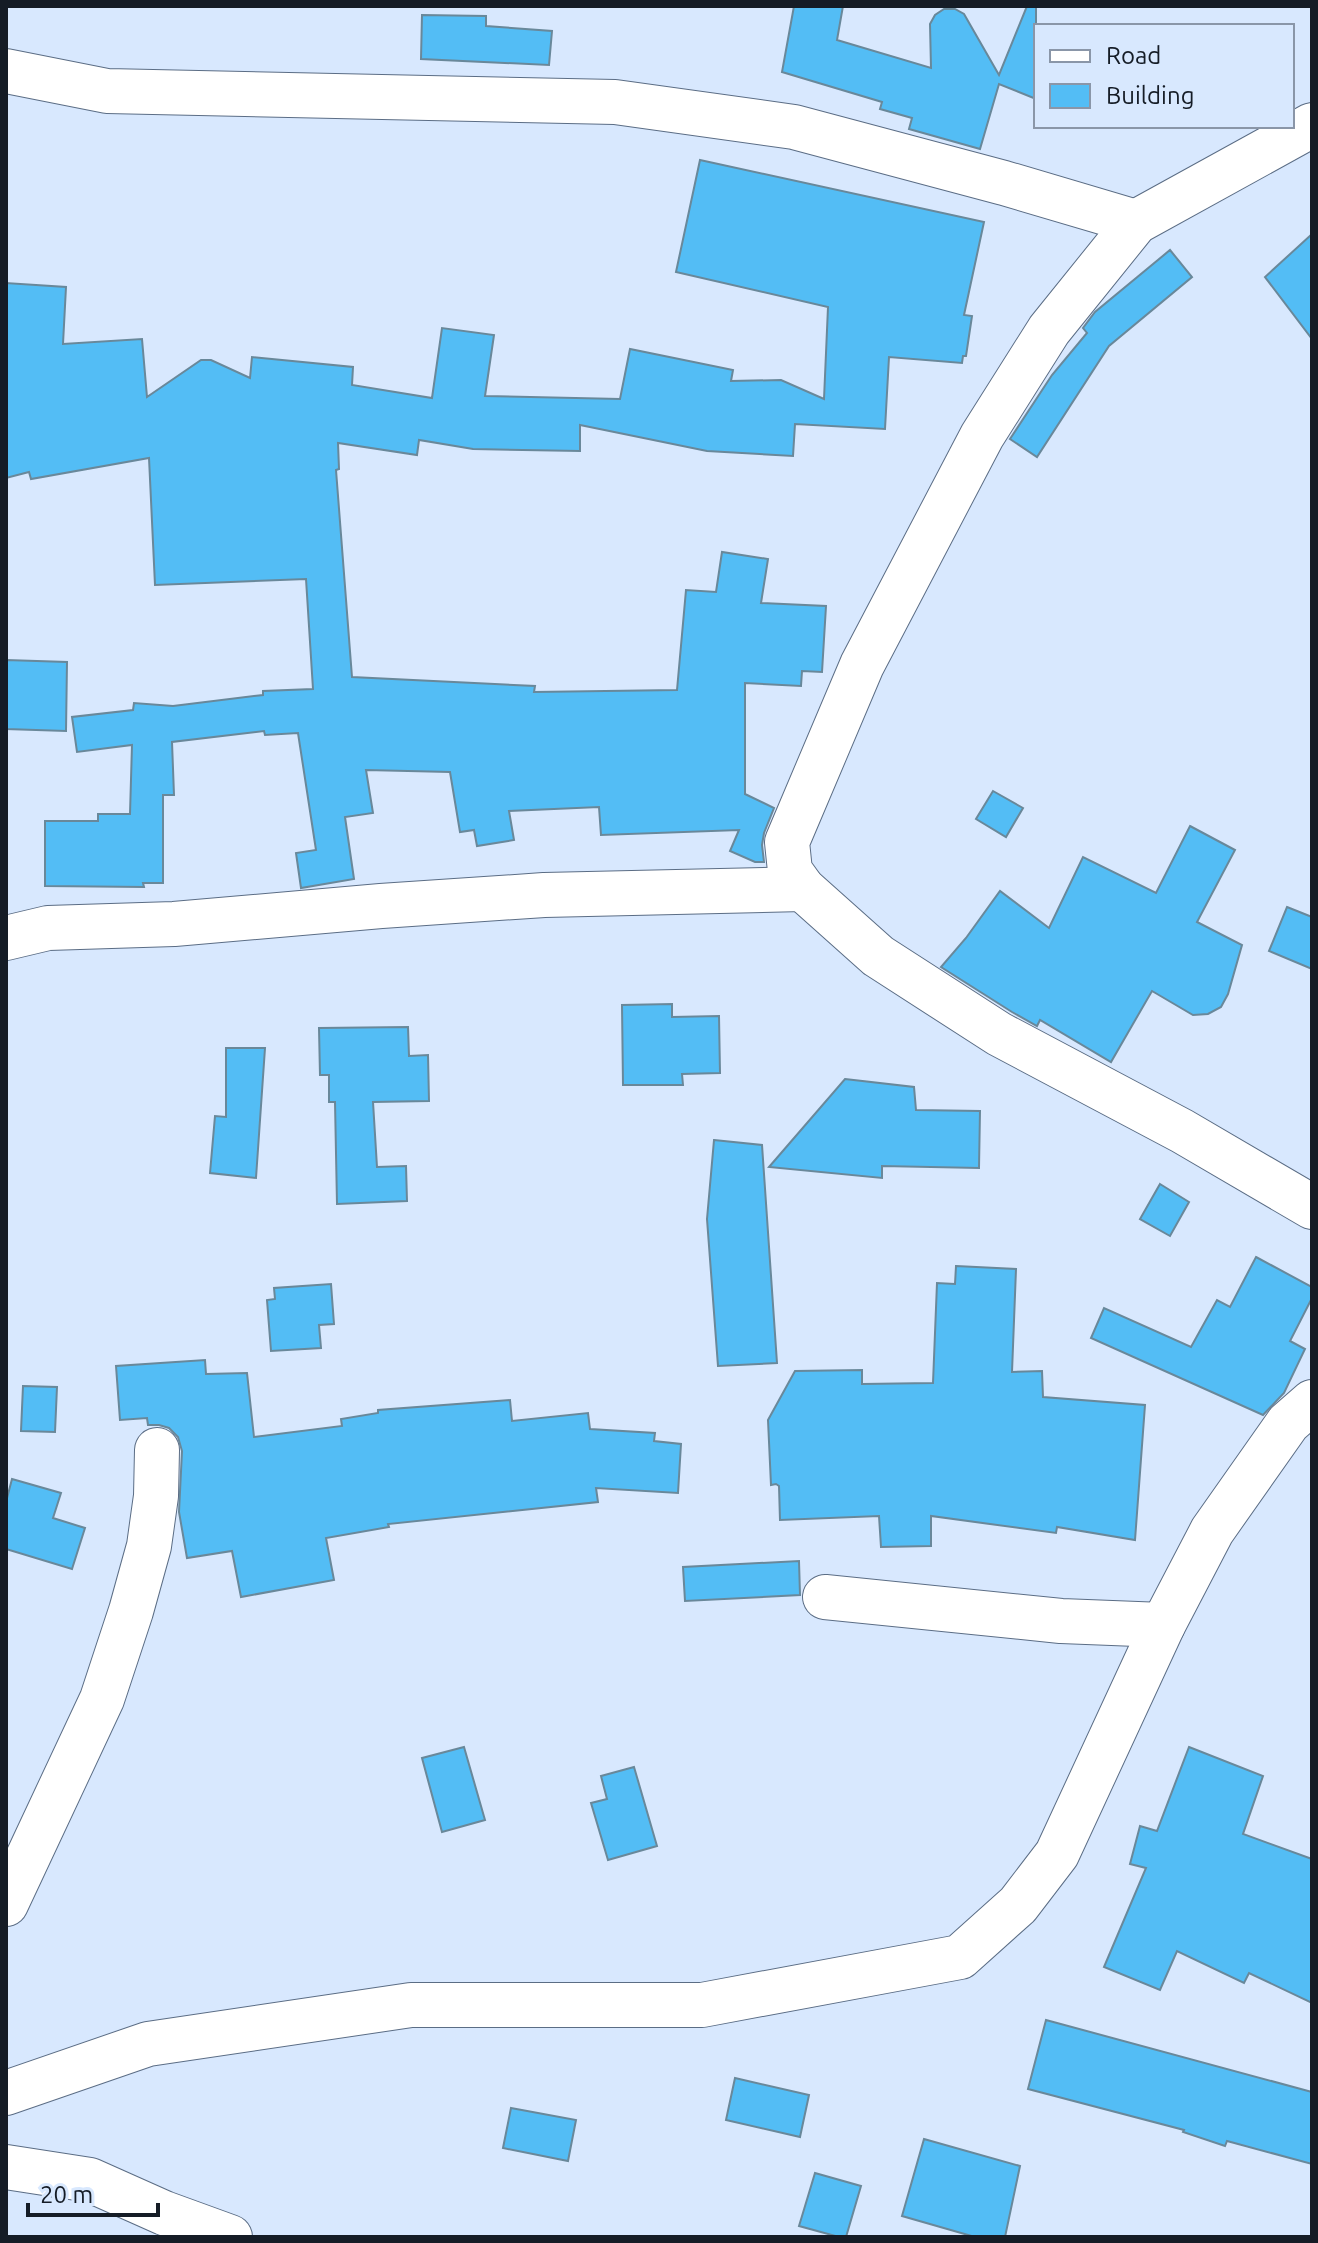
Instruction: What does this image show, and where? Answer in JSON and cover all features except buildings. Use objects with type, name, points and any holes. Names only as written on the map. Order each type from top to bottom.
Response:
[{"type":"street","points":[[6,71],[107,91],[615,102],[794,127],[1136,222]]},
{"type":"street","points":[[1312,125],[1136,222],[1049,330],[982,436],[862,665],[787,842],[790,871],[803,889],[878,956],[999,1034],[1182,1131],[1312,1207]]},
{"type":"street","points":[[6,938],[48,928],[174,924],[514,897],[803,889]]},
{"type":"street","points":[[6,2093],[148,2044],[411,2005],[702,2005],[960,1957],[1018,1905],[1057,1854],[1163,1625],[1212,1531],[1288,1423],[1312,1402]]},
{"type":"street","points":[[6,1904],[102,1699],[149,1546],[156,1496],[157,1450]]},
{"type":"street","points":[[825,1597],[1061,1621],[1163,1625]]},
{"type":"street","points":[[6,2167],[90,2180],[164,2213],[230,2237]]}]
